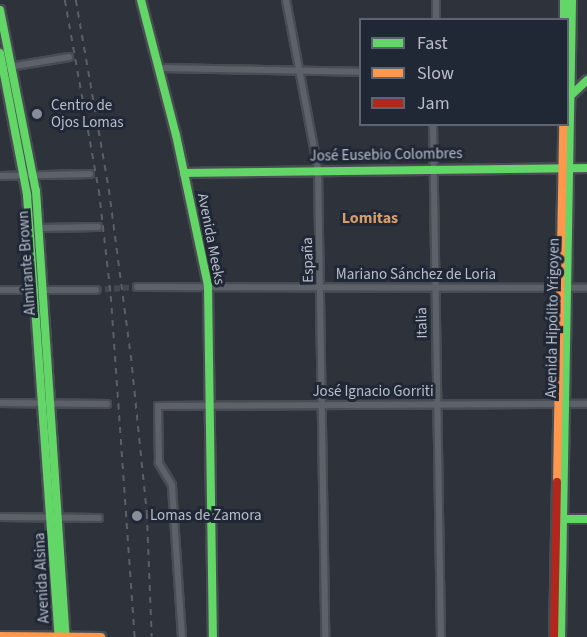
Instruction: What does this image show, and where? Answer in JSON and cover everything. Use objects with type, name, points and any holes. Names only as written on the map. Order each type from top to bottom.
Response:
[{"type":"main road","name":"Avenida Meeks","points":[[141,0],[160,68],[208,286],[213,637]]},
{"type":"main road","points":[[564,0],[564,18]]},
{"type":"main road","name":"Avenida Hipólito Yrigoyen","points":[[569,97],[572,0]]},
{"type":"main road","name":"Almirante Brown","points":[[0,10],[5,68]]},
{"type":"main road","name":"Almirante Brown","points":[[0,53],[29,176],[38,228],[39,290]]},
{"type":"main road","points":[[569,97],[585,82]]},
{"type":"main road","name":"Avenida Hipólito Yrigoyen","points":[[563,126],[566,168]]},
{"type":"main road","name":"Avenida Hipólito Yrigoyen","points":[[554,637],[559,519],[568,126]]},
{"type":"main road","name":"José Eusebio Colombres","points":[[184,173],[432,167],[587,168]]},
{"type":"main road","name":"Almirante Brown","points":[[29,176],[56,517]]},
{"type":"main road","name":"Avenida Alsina","points":[[56,517],[62,637]]},
{"type":"main road","points":[[559,519],[587,519]]},
{"type":"main road","name":"Avenida Hipólito Yrigoyen","points":[[559,519],[561,637]]},
{"type":"main road","points":[[0,636],[100,637]]},
{"type":"street","name":"España","points":[[286,0],[318,169],[326,523],[325,637]]},
{"type":"street","points":[[436,0],[436,18]]},
{"type":"street","points":[[5,68],[69,57]]},
{"type":"street","points":[[160,68],[359,72]]},
{"type":"street","points":[[569,78],[585,82]]},
{"type":"street","name":"Italia","points":[[433,126],[433,287],[441,637]]},
{"type":"street","points":[[0,176],[90,174]]},
{"type":"street","points":[[38,228],[98,227]]},
{"type":"street","name":"Mariano Sánchez de Loria","points":[[137,287],[587,288]]},
{"type":"street","points":[[0,290],[96,290]]},
{"type":"street","points":[[0,403],[107,404]]},
{"type":"street","name":"José Ignacio Gorriti","points":[[182,637],[171,482],[159,463],[158,406],[587,404]]},
{"type":"street","points":[[0,517],[99,518]]},
{"type":"tunnel","points":[[96,290],[137,287]]},
{"type":"railway","points":[[65,0],[99,190],[111,296],[135,637]]},
{"type":"railway","points":[[76,0],[109,189],[131,355],[147,513],[152,637]]},
{"type":"traffic: fast","points":[[141,0],[176,135],[208,286],[213,637]]},
{"type":"traffic: fast","points":[[564,0],[564,18]]},
{"type":"traffic: fast","points":[[561,637],[572,0]]},
{"type":"traffic: fast","points":[[0,10],[36,191],[66,637]]},
{"type":"traffic: fast","points":[[0,53],[27,195],[59,637]]},
{"type":"traffic: fast","points":[[569,97],[587,80]]},
{"type":"traffic: fast","points":[[184,173],[587,168]]},
{"type":"traffic: fast","points":[[559,519],[587,519]]},
{"type":"traffic: slow","points":[[557,482],[563,126]]},
{"type":"traffic: slow","points":[[0,636],[101,637]]},
{"type":"traffic: jam","points":[[554,637],[557,482]]},
{"type":"place","name":"Centro de Ojos Lomas","points":[[37,114]]},
{"type":"place","name":"Lomas de Zamora","points":[[137,516]]},
{"type":"district","name":"Lomitas","points":[[370,218]]}]
